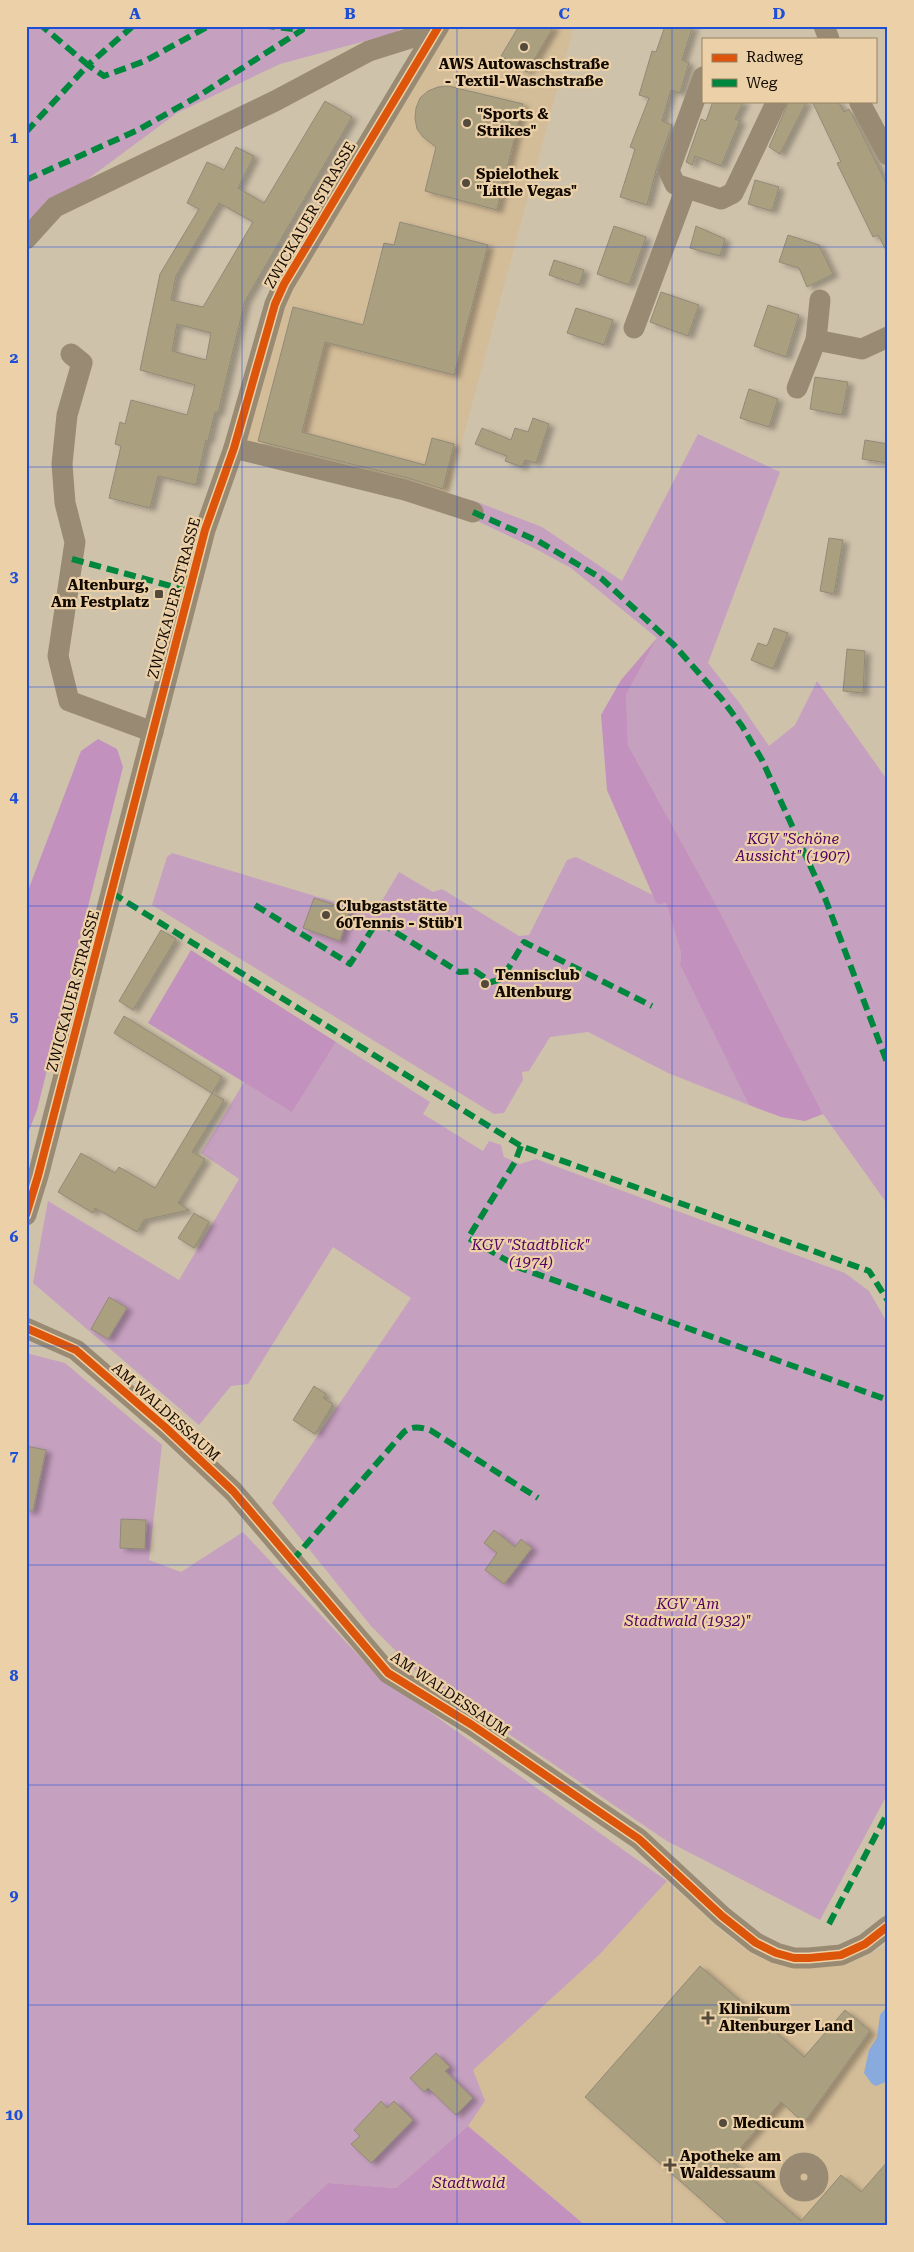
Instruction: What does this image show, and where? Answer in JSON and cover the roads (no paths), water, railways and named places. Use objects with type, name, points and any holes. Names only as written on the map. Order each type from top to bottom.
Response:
[{"type":"street","points":[[824,26],[829,38]]},
{"type":"street","points":[[26,239],[55,207],[275,101],[370,50],[438,28]]},
{"type":"street","name":"ZWICKAUER STRASSE","points":[[26,1214],[41,1167],[205,530],[234,448],[275,304],[284,284],[438,28]]},
{"type":"street","points":[[702,80],[669,171],[674,184],[721,199],[733,193],[777,102]]},
{"type":"street","points":[[859,102],[888,156]]},
{"type":"street","points":[[634,328],[686,188]]},
{"type":"street","points":[[796,388],[816,340],[820,300]]},
{"type":"street","points":[[816,340],[862,349],[888,337]]},
{"type":"street","points":[[71,354],[82,363],[67,414],[62,464],[65,503],[75,542],[58,656],[69,701],[153,732]]},
{"type":"street","points":[[234,448],[404,490],[473,512]]},
{"type":"street","name":"AM WALDESSAUM","points":[[26,1328],[76,1350],[166,1428],[233,1491],[388,1673],[472,1725],[639,1839],[722,1916],[756,1943],[776,1953],[794,1958],[841,1954],[865,1944],[888,1926]]},
{"type":"water","points":[[888,2008],[888,2081],[876,2086],[872,2084],[864,2073],[869,2050],[877,2038],[880,2015]]},
{"type":"place","name":"AWS Autowaschstraße - Textil-Waschstraße","points":[[524,47]]},
{"type":"place","name":"\"Sports & Strikes\"","points":[[467,123]]},
{"type":"place","name":"Spielothek \"Little Vegas\"","points":[[466,183]]},
{"type":"place","name":"Altenburg, Am Festplatz","points":[[159,594]]},
{"type":"place","name":"Clubgaststätte 60Tennis - Stüb'l","points":[[326,915]]},
{"type":"place","name":"Tennisclub Altenburg","points":[[485,984]]},
{"type":"place","name":"Klinikum Altenburger Land","points":[[708,2018]]},
{"type":"place","name":"Medicum","points":[[723,2123]]},
{"type":"place","name":"Apotheke am Waldessaum","points":[[670,2165]]},
{"type":"park label","name":"KGV \"Schöne Aussicht\" (1907)","points":[[793,848]]},
{"type":"park label","name":"KGV \"Stadtblick\" (1974)","points":[[531,1254]]},
{"type":"park label","name":"KGV \"Am Stadtwald (1932)\"","points":[[688,1612]]},
{"type":"park label","name":"Stadtwald","points":[[469,2183]]}]
